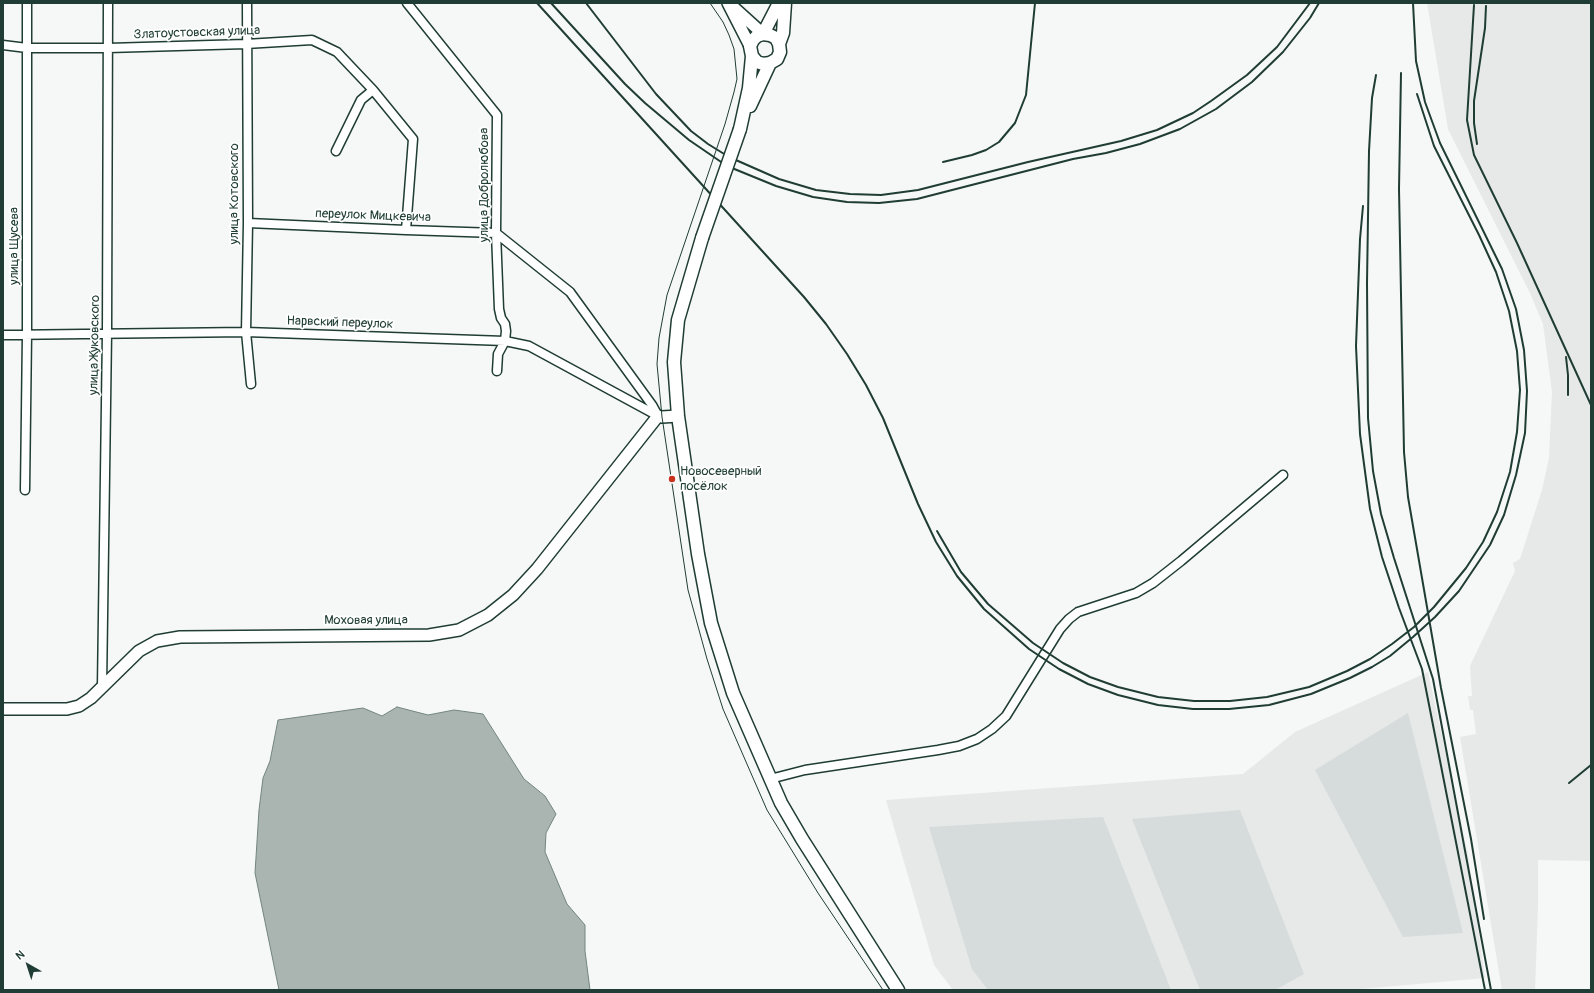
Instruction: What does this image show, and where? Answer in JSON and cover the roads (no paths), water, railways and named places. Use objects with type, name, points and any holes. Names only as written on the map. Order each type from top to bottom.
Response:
[{"type":"main road","points":[[764,34],[779,3]]},
{"type":"main road","points":[[779,44],[783,33],[785,3]]},
{"type":"main road","points":[[740,129],[748,88],[751,51],[753,40],[757,36],[764,34],[770,35],[776,38],[779,44],[780,52],[777,59],[770,63],[763,64],[757,62],[751,51]]},
{"type":"main road","points":[[770,63],[740,129],[702,238],[678,320],[674,362],[678,416],[698,554],[711,623],[733,693],[770,779],[802,839],[898,990]]},
{"type":"street","name":"улица Щусева","points":[[25,490],[27,334],[27,3]]},
{"type":"street","name":"улица Жуковского","points":[[102,687],[107,333],[108,3]]},
{"type":"street","name":"улица Котовского","points":[[247,3],[248,223],[246,332],[251,384]]},
{"type":"street","name":"улица Добролюбова","points":[[407,3],[497,115],[496,233],[499,309],[501,318],[505,324],[505,341],[498,354],[497,371]]},
{"type":"street","points":[[729,3],[764,34]]},
{"type":"street","points":[[729,3],[751,51]]},
{"type":"street","name":"Златоустовская улица","points":[[3,46],[27,48],[108,48],[246,44],[312,40],[337,52],[374,90],[413,139],[406,230]]},
{"type":"street","points":[[336,151],[361,100],[374,90]]},
{"type":"street","name":"переулок Мицкевича","points":[[248,223],[496,233]]},
{"type":"street","points":[[496,233],[570,292],[652,405],[658,416],[678,416]]},
{"type":"street","name":"Нарвский переулок","points":[[3,335],[246,332],[505,341],[529,346],[658,416]]},
{"type":"street","name":"Моховая улица","points":[[3,709],[67,709],[79,706],[91,698],[139,651],[157,641],[180,637],[429,635],[458,630],[488,615],[513,595],[532,574],[658,416]]},
{"type":"street","points":[[770,779],[805,770],[874,761],[959,746],[977,739],[992,729],[1006,716],[1060,629],[1069,619],[1078,612],[1136,593],[1153,582],[1181,561],[1283,475]]},
{"type":"tram line","points":[[710,3],[723,22],[734,49],[737,79],[725,124],[667,295],[659,338],[657,364],[662,417],[688,590],[707,659],[723,709],[767,810],[818,893],[883,990]]},
{"type":"railway","points":[[537,3],[804,297],[826,324],[866,385],[883,418],[918,504],[936,542],[957,576],[984,609],[1029,649],[1059,669],[1088,684],[1118,695],[1158,705],[1193,709],[1229,709],[1269,705],[1311,694],[1350,678],[1390,656],[1435,617],[1459,591],[1490,545],[1504,515],[1516,475],[1525,433],[1527,391],[1524,350],[1516,309],[1502,269],[1440,143],[1425,102],[1416,61],[1413,3]]},
{"type":"railway","points":[[551,3],[625,84],[645,103],[689,140],[727,166],[776,186],[813,197],[847,202],[879,203],[917,199],[1073,159],[1106,153],[1140,144],[1180,129],[1216,109],[1252,82],[1283,52],[1310,18],[1319,3]]},
{"type":"railway","points":[[586,3],[656,94],[691,131],[708,144],[729,157],[779,179],[816,190],[850,194],[881,195],[918,190],[1028,162],[1121,141],[1157,130],[1193,113],[1247,75],[1277,47],[1310,3]]},
{"type":"railway","points":[[943,162],[986,150],[999,142],[1015,123],[1026,95],[1035,3]]},
{"type":"railway","points":[[1474,5],[1467,120],[1474,155],[1517,243],[1591,405]]},
{"type":"railway","points":[[1477,144],[1474,123],[1474,101],[1485,28],[1486,6]]},
{"type":"railway","points":[[1401,73],[1399,189],[1404,452],[1408,497],[1441,688],[1471,839],[1484,919]]},
{"type":"railway","points":[[1376,75],[1372,98],[1369,151],[1367,283],[1368,418],[1373,471],[1381,514],[1433,679],[1491,990]]},
{"type":"railway","points":[[937,531],[961,572],[988,604],[1033,643],[1063,663],[1090,677],[1118,687],[1158,697],[1194,701],[1230,701],[1267,697],[1309,687],[1347,671],[1370,659],[1414,627],[1434,607],[1466,568],[1483,542],[1497,512],[1510,472],[1517,432],[1520,390],[1517,351],[1509,311],[1496,272],[1434,146],[1417,94]]},
{"type":"railway","points":[[1363,206],[1360,239],[1356,346],[1360,434],[1370,509],[1382,557],[1422,669],[1485,990]]},
{"type":"railway","points":[[1566,357],[1568,395]]},
{"type":"railway","points":[[1569,783],[1591,765]]},
{"type":"place","name":"Новосеверный посёлок","points":[[672,479]]}]
